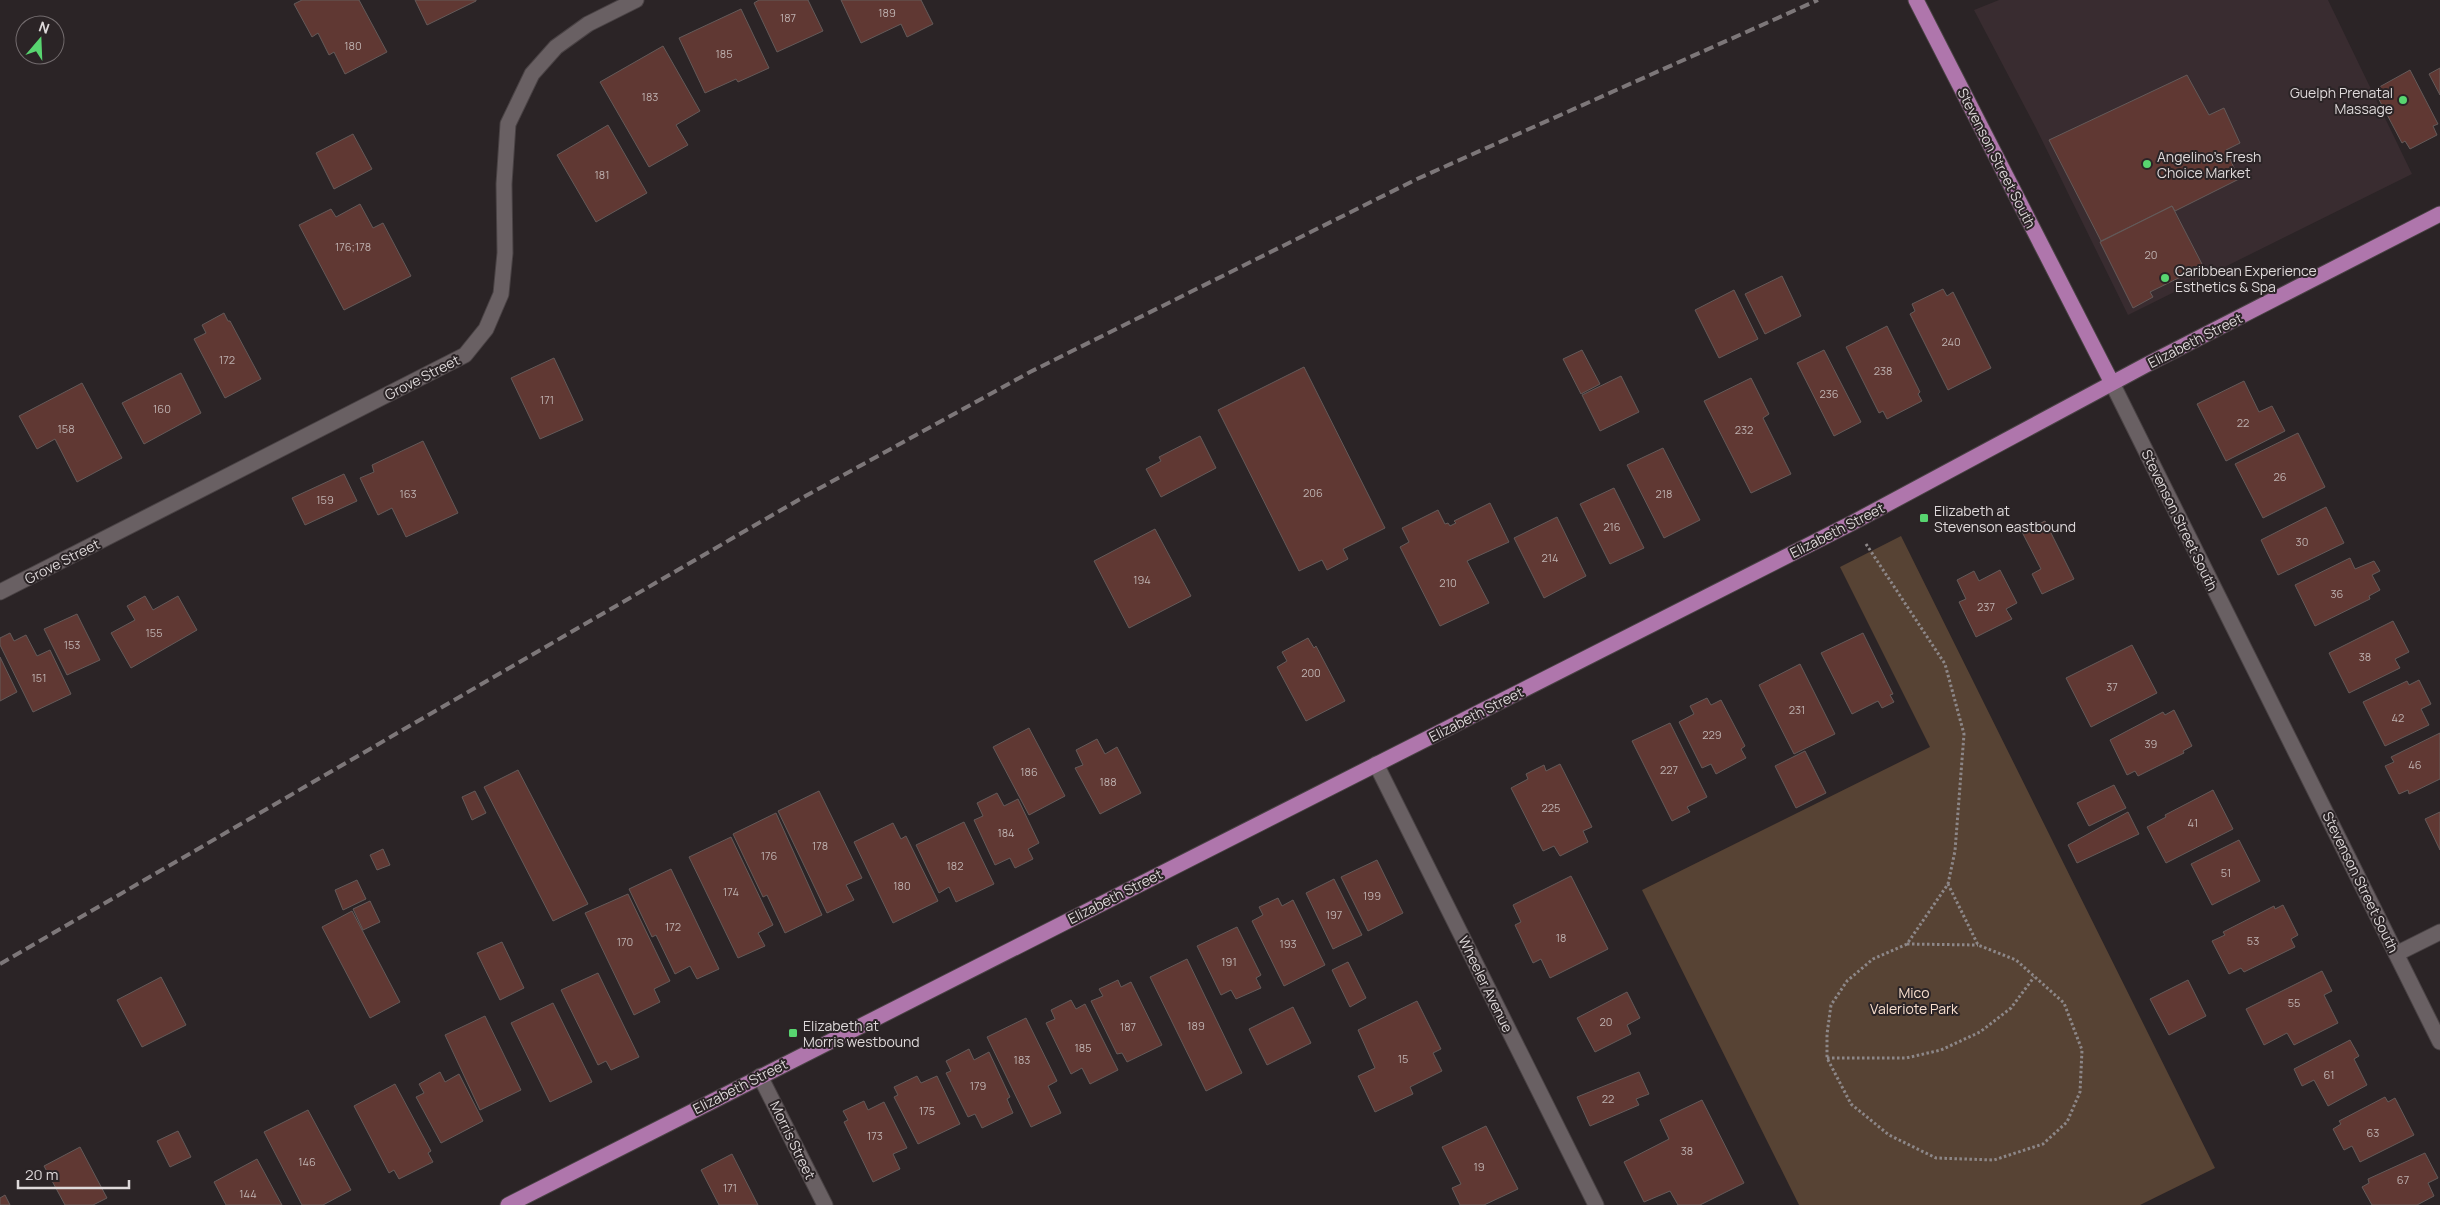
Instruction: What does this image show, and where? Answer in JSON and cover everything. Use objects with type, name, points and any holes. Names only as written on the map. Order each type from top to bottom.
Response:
[{"type":"main road","name":"Stevenson Street South","points":[[1916,0],[2112,383]]},
{"type":"main road","name":"Elizabeth Street","points":[[508,1205],[1852,523],[2112,383],[2440,214]]},
{"type":"street","name":"Grove Street","points":[[0,592],[464,355],[486,329],[501,294],[505,254],[504,184],[508,124],[532,74],[556,47],[588,24],[636,0]]},
{"type":"street","name":"Stevenson Street South","points":[[2112,383],[2440,1042]]},
{"type":"street","name":"Wheeler Avenue","points":[[1376,764],[1596,1205]]},
{"type":"street","points":[[2396,954],[2440,932]]},
{"type":"street","name":"Morris Street","points":[[760,1076],[825,1205]]},
{"type":"path","points":[[1852,523],[1944,664],[1964,734],[1955,851],[1948,884],[1907,944]]},
{"type":"path","points":[[1948,884],[1978,945]]},
{"type":"path","points":[[1907,944],[1978,945],[2016,960],[2064,1003],[2082,1050],[2080,1092],[2067,1122],[2043,1144],[1994,1160],[1936,1158],[1889,1135],[1852,1104],[1827,1058],[1827,1034],[1831,1005],[1847,981],[1873,959],[1907,944]]},
{"type":"path","points":[[1827,1058],[1906,1058],[1942,1050],[1980,1032],[2011,1008],[2034,976]]},
{"type":"shaded area","points":[[1999,0],[2328,0],[2412,174],[2128,315],[2036,128],[1974,10]]},
{"type":"green space","name":"Mico Valeriote Park","points":[[1901,536],[2215,1168],[2140,1205],[1799,1205],[1642,890],[1930,747],[1840,567]]},
{"type":"building","points":[[302,0],[359,0],[387,52],[345,74],[334,52],[329,55],[318,33],[312,37],[294,4]]},
{"type":"building","points":[[415,0],[476,0],[476,1],[427,25]]},
{"type":"building","points":[[759,0],[808,0],[823,31],[777,52],[754,3]]},
{"type":"building","points":[[841,0],[921,0],[933,24],[907,37],[901,24],[861,43]]},
{"type":"building","points":[[741,9],[769,68],[738,82],[736,79],[705,93],[679,38]]},
{"type":"building","points":[[663,46],[700,111],[676,125],[688,145],[649,167],[600,82]]},
{"type":"building","points":[[2440,68],[2440,95],[2429,74]]},
{"type":"building","points":[[2410,70],[2438,124],[2433,126],[2437,135],[2410,149],[2405,141],[2402,143],[2374,90]]},
{"type":"building","name":"Angelino's Fresh Choice Market","points":[[2187,75],[2209,115],[2224,108],[2240,143],[2226,150],[2239,179],[2175,211],[2172,206],[2101,241],[2049,140]]},
{"type":"building","points":[[608,125],[647,193],[596,222],[557,155]]},
{"type":"building","points":[[353,134],[372,169],[334,189],[316,153]]},
{"type":"building","points":[[360,204],[373,228],[383,223],[411,276],[344,310],[299,225],[331,209],[336,217]]},
{"type":"building","points":[[2172,206],[2203,266],[2150,292],[2153,297],[2133,308],[2100,242]]},
{"type":"building","points":[[1782,276],[1801,316],[1765,334],[1745,294]]},
{"type":"building","points":[[1943,289],[1947,296],[1953,292],[1991,368],[1948,390],[1910,314],[1915,311],[1912,304]]},
{"type":"building","points":[[1734,290],[1758,339],[1719,358],[1695,310]]},
{"type":"building","points":[[224,313],[261,379],[225,398],[194,339],[206,333],[202,325]]},
{"type":"building","points":[[1887,326],[1920,392],[1918,394],[1922,401],[1887,419],[1883,411],[1879,413],[1846,347]]},
{"type":"building","points":[[1582,350],[1600,384],[1581,394],[1563,359]]},
{"type":"building","points":[[1824,350],[1861,422],[1834,436],[1797,363]]},
{"type":"building","points":[[554,358],[583,420],[540,439],[511,378]]},
{"type":"building","points":[[1304,367],[1385,528],[1343,549],[1348,559],[1327,570],[1322,560],[1299,571],[1218,410]]},
{"type":"building","points":[[181,373],[201,413],[144,444],[122,403]]},
{"type":"building","points":[[1621,376],[1639,412],[1600,431],[1582,395]]},
{"type":"building","points":[[1751,378],[1769,414],[1763,418],[1791,474],[1751,493],[1704,401]]},
{"type":"building","points":[[2244,381],[2259,412],[2272,406],[2285,431],[2226,461],[2197,404]]},
{"type":"building","points":[[82,383],[122,458],[77,482],[55,439],[37,449],[19,416]]},
{"type":"building","points":[[2298,433],[2325,487],[2263,518],[2235,464]]},
{"type":"building","points":[[1200,436],[1216,468],[1161,497],[1146,469],[1161,461],[1159,457]]},
{"type":"building","points":[[423,441],[458,513],[406,537],[392,508],[378,515],[360,478],[374,472],[372,465]]},
{"type":"building","points":[[1663,448],[1700,520],[1664,538],[1627,465]]},
{"type":"building","points":[[344,474],[357,501],[305,525],[292,498]]},
{"type":"building","points":[[1614,488],[1644,548],[1610,564],[1580,504]]},
{"type":"building","points":[[1490,503],[1509,542],[1467,561],[1489,603],[1440,626],[1400,547],[1409,542],[1402,528],[1438,510],[1445,524],[1448,523],[1450,526],[1456,523],[1454,521]]},
{"type":"building","points":[[2326,507],[2344,543],[2278,575],[2261,540]]},
{"type":"building","points":[[1557,517],[1586,576],[1544,598],[1514,538]]},
{"type":"building","points":[[2045,521],[2074,579],[2042,594],[2032,574],[2041,569],[2022,532]]},
{"type":"building","points":[[1155,529],[1191,596],[1129,628],[1094,561]]},
{"type":"building","points":[[2350,558],[2355,569],[2374,561],[2380,571],[2372,575],[2380,590],[2369,596],[2370,599],[2315,626],[2295,585]]},
{"type":"building","points":[[2000,570],[2017,603],[2006,609],[2012,619],[1976,637],[1959,602],[1966,599],[1957,580],[1974,571],[1979,581]]},
{"type":"building","points":[[145,596],[153,610],[178,596],[197,630],[131,668],[111,633],[135,620],[127,606]]},
{"type":"building","points":[[77,614],[100,660],[67,675],[44,629]]},
{"type":"building","points":[[2393,621],[2409,652],[2395,659],[2400,668],[2349,693],[2329,653]]},
{"type":"building","points":[[10,633],[14,641],[26,635],[37,656],[50,650],[71,694],[33,712],[0,645],[0,638]]},
{"type":"building","points":[[1863,633],[1893,694],[1890,695],[1894,702],[1882,708],[1878,701],[1852,714],[1821,653]]},
{"type":"building","points":[[1308,638],[1314,648],[1316,646],[1345,701],[1306,721],[1277,667],[1287,661],[1282,652]]},
{"type":"building","points":[[2132,645],[2157,693],[2091,727],[2066,678]]},
{"type":"building","points":[[0,657],[17,692],[0,701]]},
{"type":"building","points":[[1800,664],[1835,734],[1794,754],[1759,685]]},
{"type":"building","points":[[2419,680],[2431,704],[2421,709],[2429,725],[2385,746],[2363,702],[2407,681],[2409,685]]},
{"type":"building","points":[[1707,698],[1711,705],[1721,700],[1745,746],[1741,749],[1746,758],[1716,774],[1711,764],[1702,768],[1679,722],[1694,714],[1690,706]]},
{"type":"building","points":[[2174,710],[2192,746],[2183,751],[2184,753],[2138,776],[2135,771],[2127,775],[2110,740],[2163,712],[2165,715]]},
{"type":"building","points":[[1670,723],[1707,797],[1687,807],[1690,812],[1672,821],[1632,741]]},
{"type":"building","points":[[1029,728],[1065,796],[1029,815],[993,747]]},
{"type":"building","points":[[2440,733],[2440,779],[2409,794],[2408,790],[2399,794],[2385,766],[2394,762],[2391,757]]},
{"type":"building","points":[[1097,739],[1105,754],[1117,747],[1141,793],[1100,814],[1075,768],[1083,765],[1076,750]]},
{"type":"building","points":[[1805,751],[1826,793],[1796,808],[1775,766]]},
{"type":"building","points":[[1560,764],[1592,827],[1583,831],[1588,842],[1560,856],[1554,846],[1543,851],[1511,788],[1528,779],[1526,774],[1544,765],[1546,771]]},
{"type":"building","points":[[518,770],[588,904],[553,921],[484,787]]},
{"type":"building","points":[[2114,785],[2126,808],[2089,826],[2077,803]]},
{"type":"building","points":[[2213,790],[2233,829],[2166,863],[2147,827],[2166,817],[2165,815]]},
{"type":"building","points":[[475,791],[486,813],[472,820],[462,797]]},
{"type":"building","points":[[819,791],[862,878],[846,885],[854,900],[827,913],[778,811]]},
{"type":"building","points":[[997,793],[1004,806],[1018,799],[1039,843],[1028,849],[1033,859],[1015,868],[1010,858],[995,865],[974,820],[983,816],[977,803]]},
{"type":"building","points":[[2128,812],[2139,834],[2077,863],[2068,845]]},
{"type":"building","points":[[2440,812],[2440,850],[2425,819]]},
{"type":"building","points":[[776,813],[822,915],[785,933],[767,895],[763,897],[733,834]]},
{"type":"building","points":[[964,822],[994,884],[956,902],[949,887],[939,893],[916,845]]},
{"type":"building","points":[[893,823],[901,839],[906,836],[938,901],[893,923],[854,842]]},
{"type":"building","points":[[731,837],[773,925],[758,933],[765,946],[738,958],[689,857]]},
{"type":"building","points":[[2239,840],[2260,881],[2212,905],[2191,864]]},
{"type":"building","points":[[383,849],[390,865],[377,870],[370,855]]},
{"type":"building","points":[[1377,860],[1403,913],[1368,931],[1341,877]]},
{"type":"building","points":[[671,869],[719,969],[697,979],[690,966],[675,974],[656,935],[652,937],[629,889]]},
{"type":"building","points":[[1571,876],[1608,949],[1550,978],[1541,959],[1533,963],[1515,925],[1521,922],[1513,905]]},
{"type":"building","points":[[1334,879],[1362,935],[1333,949],[1306,893]]},
{"type":"building","points":[[357,880],[366,899],[343,910],[335,890]]},
{"type":"building","points":[[628,894],[670,981],[654,989],[660,1002],[634,1015],[585,913]]},
{"type":"building","points":[[1278,898],[1282,906],[1293,900],[1325,965],[1284,986],[1252,921],[1263,915],[1259,907]]},
{"type":"building","points":[[370,901],[380,922],[363,930],[353,909]]},
{"type":"building","points":[[2283,905],[2298,935],[2291,939],[2295,947],[2244,972],[2241,968],[2229,974],[2212,941],[2225,935],[2223,932],[2274,906],[2275,909]]},
{"type":"building","points":[[352,911],[400,1002],[370,1018],[322,927]]},
{"type":"building","points":[[1237,927],[1261,975],[1256,978],[1261,988],[1236,999],[1231,990],[1221,995],[1197,946]]},
{"type":"building","points":[[502,942],[524,988],[500,1000],[477,953]]},
{"type":"building","points":[[1187,959],[1242,1073],[1206,1091],[1150,977]]},
{"type":"building","points":[[1348,962],[1366,998],[1350,1007],[1332,970]]},
{"type":"building","points":[[2322,971],[2332,991],[2324,995],[2338,1023],[2294,1045],[2287,1033],[2264,1045],[2246,1009]]},
{"type":"building","points":[[598,973],[639,1057],[611,1070],[606,1061],[598,1065],[561,990]]},
{"type":"building","points":[[161,977],[186,1025],[142,1047],[117,1000]]},
{"type":"building","points":[[1118,980],[1121,987],[1131,982],[1162,1045],[1127,1062],[1122,1053],[1117,1054],[1091,1001],[1103,996],[1099,989]]},
{"type":"building","points":[[2188,980],[2206,1016],[2169,1035],[2150,999]]},
{"type":"building","points":[[1627,992],[1640,1018],[1627,1025],[1631,1034],[1595,1052],[1577,1018]]},
{"type":"building","points":[[1071,1000],[1076,1009],[1085,1004],[1118,1070],[1090,1084],[1082,1068],[1071,1074],[1046,1023],[1055,1019],[1051,1010]]},
{"type":"building","points":[[1417,1001],[1441,1049],[1433,1053],[1442,1071],[1410,1087],[1413,1094],[1375,1112],[1358,1076],[1375,1068],[1358,1030]]},
{"type":"building","points":[[553,1003],[592,1082],[550,1102],[511,1023]]},
{"type":"building","points":[[1293,1007],[1311,1043],[1267,1065],[1249,1029]]},
{"type":"building","points":[[485,1016],[521,1090],[480,1110],[445,1035]]},
{"type":"building","points":[[1026,1018],[1057,1081],[1048,1086],[1061,1113],[1031,1127],[987,1037]]},
{"type":"building","points":[[2350,1040],[2359,1056],[2354,1059],[2367,1085],[2328,1106],[2314,1080],[2302,1086],[2294,1069]]},
{"type":"building","points":[[969,1049],[974,1060],[989,1052],[1010,1097],[1007,1099],[1013,1113],[982,1128],[975,1114],[968,1117],[946,1073],[951,1071],[946,1061]]},
{"type":"building","points":[[440,1072],[445,1082],[459,1074],[483,1121],[441,1143],[416,1097],[424,1093],[419,1084]]},
{"type":"building","points":[[1639,1072],[1649,1094],[1636,1099],[1639,1105],[1590,1126],[1577,1097]]},
{"type":"building","points":[[917,1076],[921,1083],[937,1076],[960,1124],[918,1144],[894,1097],[898,1095],[894,1087]]},
{"type":"building","points":[[395,1084],[431,1151],[428,1153],[433,1162],[399,1179],[394,1170],[389,1173],[354,1106]]},
{"type":"building","points":[[2385,1097],[2388,1102],[2395,1098],[2414,1135],[2360,1162],[2352,1146],[2344,1150],[2333,1129],[2341,1124],[2339,1121]]},
{"type":"building","points":[[1702,1100],[1744,1183],[1700,1205],[1678,1205],[1670,1191],[1644,1202],[1624,1162],[1669,1139],[1660,1120]]},
{"type":"building","points":[[864,1101],[868,1110],[884,1102],[907,1148],[893,1154],[900,1169],[873,1182],[844,1122],[848,1120],[843,1111]]},
{"type":"building","points":[[308,1110],[351,1190],[323,1205],[302,1205],[264,1132]]},
{"type":"building","points":[[1486,1126],[1518,1189],[1484,1205],[1460,1205],[1452,1188],[1461,1184],[1442,1147]]},
{"type":"building","points":[[178,1131],[191,1157],[170,1167],[157,1141]]},
{"type":"building","points":[[80,1147],[107,1198],[93,1205],[65,1205],[44,1166]]},
{"type":"building","points":[[2425,1153],[2438,1178],[2428,1183],[2434,1196],[2417,1205],[2372,1205],[2362,1187],[2369,1183],[2368,1179]]},
{"type":"building","points":[[732,1154],[758,1205],[719,1205],[701,1170]]},
{"type":"building","points":[[257,1159],[282,1205],[226,1205],[214,1182]]},
{"type":"building","points":[[5,1195],[10,1205],[0,1205],[0,1198]]},
{"type":"railway","points":[[0,964],[800,499],[1030,372],[1417,179],[1818,0]]},
{"type":"place","name":"Guelph Prenatal Massage","points":[[2403,100]]},
{"type":"place","name":"Angelino's Fresh Choice Market","points":[[2147,164]]},
{"type":"place","name":"Caribbean Experience Esthetics & Spa","points":[[2165,278]]},
{"type":"place","name":"Elizabeth at Stevenson eastbound","points":[[1924,518]]},
{"type":"place","name":"Elizabeth at Morris westbound","points":[[793,1033]]}]
